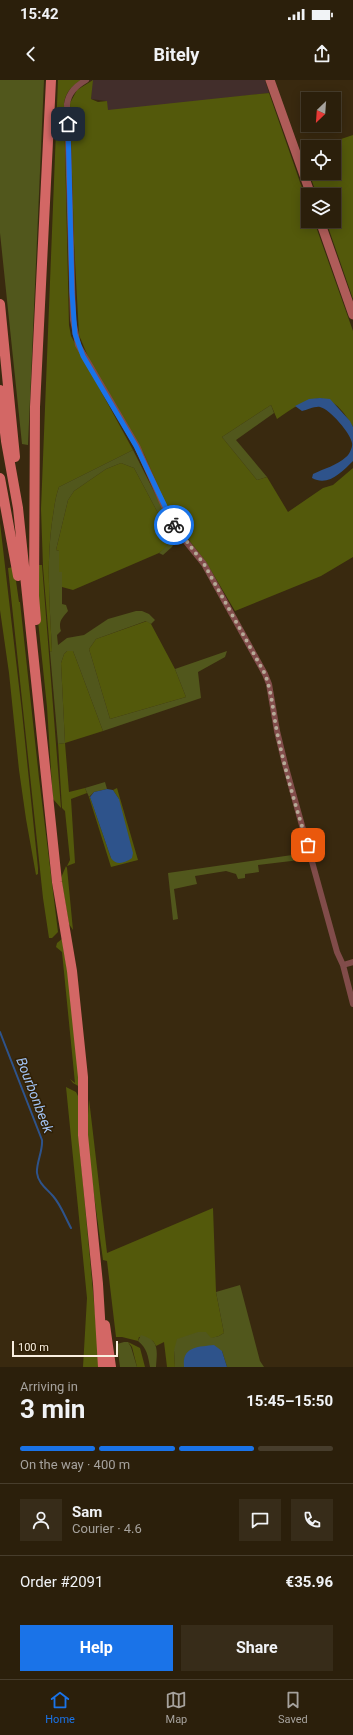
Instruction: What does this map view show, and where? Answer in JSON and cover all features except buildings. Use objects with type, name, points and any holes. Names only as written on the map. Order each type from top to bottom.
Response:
[{"type":"main road","points":[[33,650],[36,624],[34,596],[35,407],[51,80]]},
{"type":"main road","points":[[270,80],[309,188]]},
{"type":"main road","points":[[322,228],[353,315]]},
{"type":"main road","points":[[0,304],[18,508]]},
{"type":"main road","points":[[0,390],[6,441],[18,508],[56,877],[61,912],[70,952],[80,1044],[84,1092],[83,1135],[98,1284],[103,1367]]},
{"type":"main road","points":[[0,478],[17,566],[25,631],[33,650]]},
{"type":"main road","points":[[98,1284],[111,1367]]},
{"type":"street","points":[[86,80],[76,86],[71,92],[67,104],[73,320],[78,346],[136,446],[174,525],[204,564],[265,674],[269,684],[277,731],[285,764],[337,952],[343,965],[353,1004]]},
{"type":"street","points":[[343,965],[353,962]]},
{"type":"shaded area","points":[[74,80],[92,80],[73,84]]},
{"type":"shaded area","points":[[92,80],[265,80],[269,93],[106,112],[106,101],[91,99]]},
{"type":"green space","points":[[0,80],[44,80],[28,445],[22,444],[0,233]]},
{"type":"green space","points":[[58,80],[82,80],[70,89],[66,95],[64,103],[69,325],[71,336],[133,450],[59,487],[52,522],[49,555],[52,651],[50,652],[43,567],[41,509]]},
{"type":"green space","points":[[93,80],[91,99],[98,102],[107,101],[108,110],[269,93],[302,188],[301,228],[316,228],[353,331],[353,427],[336,405],[327,400],[318,399],[309,400],[277,419],[271,405],[222,437],[257,480],[267,477],[288,512],[323,488],[333,485],[353,468],[353,557],[321,576],[235,611],[206,562],[178,526],[169,511],[144,454],[91,364],[79,335],[74,242],[70,103],[77,90]]},
{"type":"green space","points":[[353,135],[353,299],[328,228],[341,228],[341,188],[314,188],[312,180],[341,180],[341,140],[338,140]]},
{"type":"green space","points":[[271,405],[274,413],[236,440],[267,477],[257,480],[222,437]]},
{"type":"green space","points":[[133,450],[177,537],[172,547],[163,555],[159,553],[167,546],[168,538],[166,528],[134,468],[121,463],[106,469],[74,491],[68,500],[56,550],[59,551],[59,572],[62,572],[62,604],[66,605],[68,611],[60,623],[61,631],[57,635],[58,645],[67,638],[84,635],[108,619],[136,611],[142,611],[149,614],[155,620],[151,624],[146,621],[96,639],[89,649],[110,719],[186,697],[175,669],[227,651],[225,657],[198,672],[201,698],[103,731],[73,651],[67,651],[64,654],[61,663],[65,743],[58,744],[50,652],[52,651],[49,571],[50,538],[56,495],[59,487]]},
{"type":"green space","points":[[121,463],[134,468],[166,528],[168,538],[167,547],[159,553],[73,590],[62,587],[62,572],[59,572],[59,551],[56,550],[68,500],[74,491],[106,469]]},
{"type":"green space","points":[[0,523],[38,868],[38,874],[36,875],[19,770],[9,673],[0,610]]},
{"type":"green space","points":[[37,565],[42,565],[61,808],[53,799],[47,707],[37,611]]},
{"type":"green space","points":[[14,567],[20,602],[39,778],[58,932],[52,938],[49,938],[43,898],[8,568]]},
{"type":"green space","points":[[147,621],[151,624],[175,669],[186,697],[110,719],[89,649],[96,639]]},
{"type":"green space","points":[[67,651],[73,651],[103,731],[65,743],[61,663],[64,654]]},
{"type":"green space","points":[[65,743],[69,792],[85,788],[87,793],[71,799],[75,863],[67,866],[70,860],[65,811],[62,808],[58,744]]},
{"type":"green space","points":[[105,782],[107,789],[94,792],[89,797],[85,788]]},
{"type":"green space","points":[[117,788],[138,860],[111,867],[89,797],[111,858],[119,799],[113,790]]},
{"type":"green space","points":[[306,853],[308,859],[258,865],[259,872],[245,874],[245,878],[238,879],[236,874],[226,871],[195,876],[197,884],[174,889],[178,919],[173,920],[168,873]]},
{"type":"green space","points":[[66,866],[73,930],[69,924],[61,878]]},
{"type":"green space","points":[[62,939],[68,975],[80,1087],[73,1083],[70,1079],[75,1083],[62,952],[56,947],[57,943]]},
{"type":"green space","points":[[66,1087],[76,1092],[80,1100],[78,1130],[100,1367],[83,1367],[87,1298]]},
{"type":"green space","points":[[89,1099],[107,1253],[213,1208],[216,1292],[224,1333],[219,1336],[174,1350],[175,1367],[167,1367],[164,1342],[156,1346],[153,1341],[139,1337],[138,1341],[116,1337],[107,1261],[103,1260],[89,1159],[87,1131]]},
{"type":"green space","points":[[240,1285],[260,1361],[264,1367],[227,1367],[222,1351],[184,1359],[184,1367],[175,1367],[174,1350],[177,1339],[198,1332],[206,1332],[211,1338],[224,1333],[216,1292]]},
{"type":"green space","points":[[141,1335],[152,1340],[156,1347],[156,1367],[150,1367],[145,1349],[138,1341]]},
{"type":"green space","points":[[128,1342],[140,1348],[145,1367],[137,1367],[132,1347]]},
{"type":"green space","points":[[128,1342],[131,1347],[137,1367],[120,1367],[117,1344]]},
{"type":"water","points":[[309,399],[330,399],[350,421],[353,427],[353,461],[339,474],[324,481],[312,478],[313,474],[343,460],[349,453],[352,445],[351,439],[344,428],[329,412],[320,407],[302,411],[295,406]]},
{"type":"water","points":[[107,789],[113,790],[119,799],[133,853],[132,858],[124,862],[118,863],[113,861],[111,858],[90,797],[94,792]]},
{"type":"water","points":[[214,1345],[222,1351],[227,1367],[184,1367],[184,1360],[188,1351],[197,1347]]},
{"type":"waterway","name":"Bourbonbeek","points":[[0,1032],[42,1140],[42,1148],[37,1169],[38,1177],[41,1183],[58,1203],[71,1228]]},
{"type":"way so far","points":[[174,525],[204,564],[261,664],[269,684],[277,731],[308,845]]},
{"type":"route","points":[[68,124],[73,320],[78,346],[136,446],[174,525]]}]
